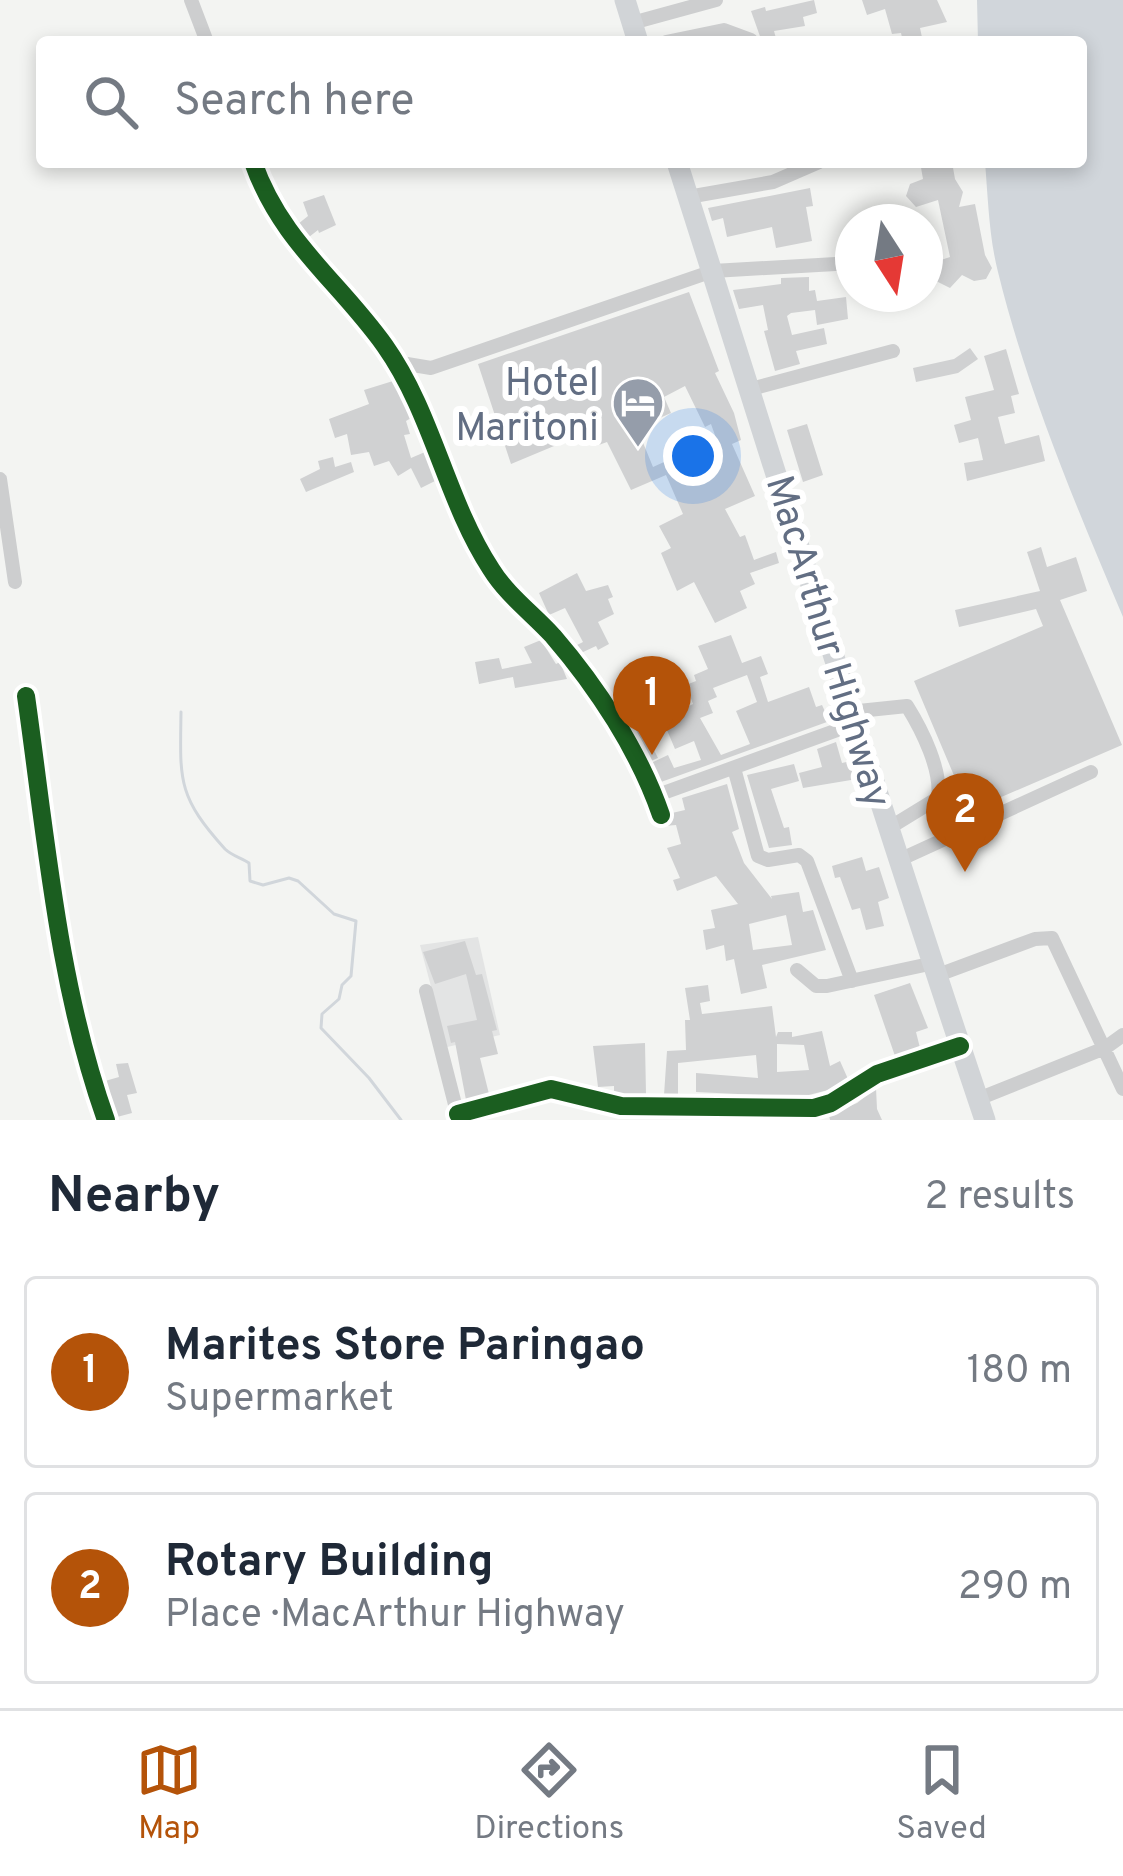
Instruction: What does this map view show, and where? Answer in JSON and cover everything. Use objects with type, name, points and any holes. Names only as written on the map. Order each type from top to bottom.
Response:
[{"type":"highway","points":[[626,0],[635,33]]},
{"type":"highway","name":"MacArthur Highway","points":[[679,168],[752,389],[851,718],[981,1110]]},
{"type":"street","points":[[191,0],[205,36]]},
{"type":"street","points":[[635,33],[716,0]]},
{"type":"street","points":[[694,36],[724,30],[740,36]]},
{"type":"street","points":[[255,168],[280,221],[368,322],[395,362],[489,568],[597,693],[661,815]]},
{"type":"street","points":[[688,197],[773,182],[805,168]]},
{"type":"street","points":[[395,362],[431,368],[713,271],[835,264]]},
{"type":"street","points":[[752,389],[893,351]]},
{"type":"street","points":[[0,479],[15,582]]},
{"type":"street","points":[[26,696],[65,958],[106,1120]]},
{"type":"street","points":[[655,796],[851,718],[907,706],[940,790],[938,798],[889,828]]},
{"type":"street","points":[[734,768],[758,856],[768,860],[799,855],[807,862],[852,981]]},
{"type":"street","points":[[899,860],[1091,772]]},
{"type":"street","points":[[797,970],[816,986],[936,969],[1050,938],[1123,1089]]},
{"type":"street","points":[[426,991],[459,1117],[551,1089],[609,1106],[725,1114],[824,1106],[877,1074],[960,1046]]},
{"type":"street","points":[[981,1110],[1123,1035]]},
{"type":"shaded area","points":[[977,0],[1123,0],[1123,617],[1023,360],[998,272],[986,168],[1087,168],[1087,36],[978,36]]},
{"type":"shaded area","points":[[478,937],[500,1035],[447,1047],[420,945]]},
{"type":"building","points":[[814,0],[817,13],[803,17],[805,26],[760,36],[751,11],[765,7],[766,11]]},
{"type":"building","points":[[862,0],[937,0],[947,22],[920,28],[922,36],[902,36],[892,34],[885,9],[867,15]]},
{"type":"building","points":[[921,168],[953,168],[963,192],[959,207],[975,204],[992,268],[986,279],[974,281],[962,275],[950,288],[943,284],[943,259],[950,257],[943,204],[938,200],[913,204],[906,196],[910,184],[923,179]]},
{"type":"building","points":[[810,188],[813,206],[806,207],[812,241],[776,248],[772,227],[727,237],[723,218],[712,221],[708,208]]},
{"type":"building","points":[[324,195],[336,225],[309,237],[298,224],[308,216],[303,202]]},
{"type":"building","points":[[809,277],[809,291],[815,290],[817,301],[835,299],[835,312],[847,312],[848,319],[817,325],[815,310],[791,313],[787,316],[792,335],[824,328],[827,344],[796,351],[800,364],[775,371],[764,331],[768,330],[763,305],[739,309],[733,290],[781,284],[781,278]]},
{"type":"building","points":[[689,292],[719,371],[715,373],[734,413],[741,440],[732,444],[755,496],[725,509],[740,537],[745,535],[754,560],[776,552],[779,563],[750,573],[755,584],[740,591],[747,608],[715,623],[694,582],[677,591],[661,553],[671,548],[659,526],[683,514],[666,475],[631,490],[607,442],[596,446],[590,431],[511,464],[478,364]],"holes":[[[685,386],[705,427],[711,424],[722,455],[693,468],[686,452],[653,467],[637,428],[671,413],[664,397]]]},
{"type":"building","points":[[970,348],[978,359],[958,373],[916,382],[913,368],[954,359]]},
{"type":"building","points":[[1006,349],[1019,394],[1011,396],[1015,413],[998,417],[1005,444],[1039,435],[1045,461],[967,481],[964,463],[983,460],[978,438],[959,443],[954,425],[971,420],[965,397],[994,390],[984,356]]},
{"type":"building","points":[[393,381],[411,418],[406,421],[410,434],[404,435],[411,458],[425,452],[435,481],[421,488],[411,468],[398,476],[389,461],[374,466],[369,452],[351,455],[347,434],[335,438],[329,419],[369,404],[364,390]]},
{"type":"building","points":[[807,424],[823,475],[803,482],[787,430]]},
{"type":"building","points":[[333,457],[335,467],[351,462],[354,472],[306,492],[300,479],[320,469],[318,461]]},
{"type":"building","points":[[1041,547],[1047,567],[1076,557],[1087,591],[1060,600],[1122,745],[969,811],[914,681],[1043,626],[1036,609],[959,627],[955,610],[1040,591],[1027,552]]},
{"type":"building","points":[[577,573],[586,591],[608,585],[614,614],[598,622],[609,644],[581,653],[577,645],[583,642],[565,608],[549,615],[539,593]]},
{"type":"building","points":[[731,635],[742,663],[761,656],[768,674],[760,677],[768,702],[809,687],[816,707],[822,705],[828,718],[836,714],[838,718],[661,782],[651,763],[668,755],[674,768],[701,760],[694,741],[675,749],[664,723],[645,732],[658,758],[651,761],[629,720],[661,705],[654,689],[665,684],[677,712],[693,704],[686,685],[708,669],[698,646]],"holes":[[[747,675],[757,702],[736,711],[750,744],[721,755],[700,718],[713,713],[708,701],[717,697],[713,688]]]},
{"type":"building","points":[[541,640],[556,664],[560,662],[567,679],[515,688],[513,677],[479,684],[475,662],[499,658],[502,669],[532,663],[524,647]]},
{"type":"building","points":[[836,742],[842,763],[851,761],[857,779],[803,788],[799,773],[822,767],[817,749]]},
{"type":"building","points":[[794,764],[799,781],[771,789],[792,845],[769,848],[747,775]]},
{"type":"building","points":[[727,784],[739,829],[732,832],[744,863],[772,899],[799,892],[803,912],[813,910],[826,950],[762,965],[767,988],[741,994],[734,959],[726,961],[724,945],[706,950],[703,930],[715,928],[711,910],[738,904],[716,876],[677,891],[673,880],[680,878],[667,848],[681,844],[676,825],[664,826],[672,813],[685,810],[682,798]],"holes":[[[786,915],[792,945],[753,950],[749,924]]]},
{"type":"building","points":[[862,857],[866,871],[879,867],[889,898],[878,902],[884,926],[866,930],[860,908],[852,910],[832,866]]},
{"type":"building","points":[[465,941],[476,975],[482,974],[497,1030],[492,1031],[498,1054],[480,1058],[489,1094],[466,1100],[455,1042],[451,1043],[447,1026],[477,1020],[466,974],[435,984],[423,952]]},
{"type":"building","points":[[910,983],[928,1028],[916,1032],[920,1048],[895,1056],[874,995]]},
{"type":"building","points":[[708,985],[710,1001],[700,1003],[702,1014],[772,1006],[776,1037],[778,1032],[792,1032],[792,1037],[822,1031],[830,1066],[840,1061],[848,1079],[832,1089],[801,1097],[696,1092],[696,1073],[758,1078],[756,1055],[678,1063],[678,1095],[664,1095],[667,1051],[686,1050],[685,1020],[690,1020],[685,988]],"holes":[[[777,1044],[804,1045],[809,1070],[777,1072]]]},
{"type":"building","points":[[645,1043],[646,1094],[622,1095],[614,1093],[614,1086],[598,1087],[593,1046]]},
{"type":"building","points":[[128,1063],[137,1093],[127,1095],[132,1113],[117,1117],[105,1081],[119,1077],[116,1064]]},
{"type":"building","points":[[876,1088],[882,1120],[830,1120],[829,1115]]},
{"type":"waterway","points":[[181,712],[182,771],[190,800],[225,849],[249,863],[250,881],[263,885],[289,878],[298,881],[334,914],[356,921],[351,976],[342,985],[339,999],[322,1014],[321,1028],[401,1120]]},
{"type":"cycle path","points":[[256,168],[295,238],[385,346],[428,428],[475,542],[512,596],[553,636],[601,698],[641,767],[661,815]]},
{"type":"cycle path","points":[[26,696],[65,964],[106,1120]]},
{"type":"cycle path","points":[[458,1114],[551,1089],[621,1106],[814,1108],[831,1103],[877,1074],[960,1046]]},
{"type":"place","name":"Hotel Maritoni","points":[[638,449]]},
{"type":"place","name":"Marites Store Paringao","points":[[652,755]]},
{"type":"place","name":"Rotary Building","points":[[965,872]]}]
